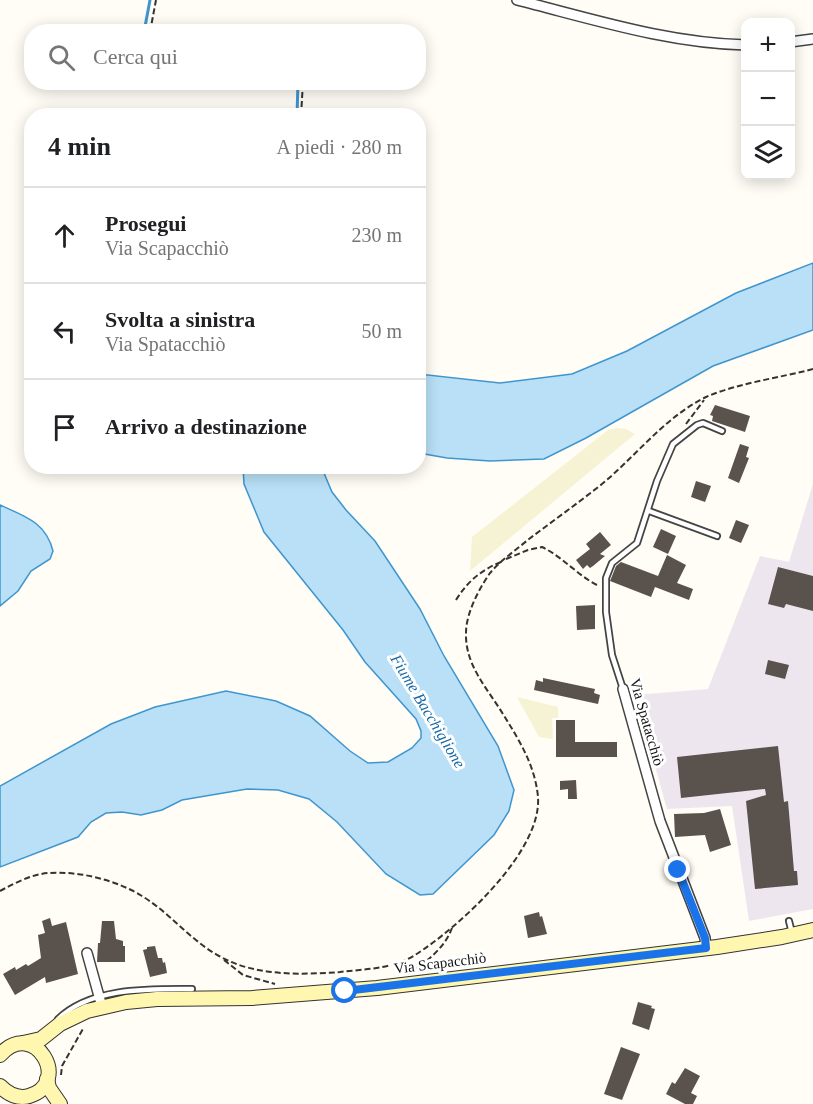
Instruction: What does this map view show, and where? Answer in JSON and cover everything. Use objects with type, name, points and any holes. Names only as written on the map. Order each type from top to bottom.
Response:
[{"type":"street","points":[[517,0],[640,32],[710,44],[741,45]]},
{"type":"street","points":[[795,41],[813,39]]},
{"type":"street","name":"Via Spatacchiò","points":[[622,689],[660,821],[705,938],[706,948]]},
{"type":"street","name":"Via Scapacchiò","points":[[1,1053],[16,1044],[41,1039],[65,1018],[100,1002],[252,998],[366,989],[706,948],[790,928],[813,930]]},
{"type":"street","points":[[87,953],[100,1002]]},
{"type":"street","points":[[60,1104],[49,1088],[47,1061],[53,1041],[65,1018]]},
{"type":"street","points":[[23,1043],[38,1048],[47,1061]]},
{"type":"street","points":[[25,1097],[39,1091],[47,1079]]},
{"type":"street","points":[[0,1086],[11,1095],[25,1097],[41,1104]]},
{"type":"lane","name":"Via Spatacchiò","points":[[622,689],[612,656],[606,612],[606,578],[612,563],[638,543],[657,481],[673,444],[697,425],[703,423],[722,431]]},
{"type":"lane","points":[[649,511],[717,536]]},
{"type":"lane","points":[[100,1002],[131,990],[192,989]]},
{"type":"path","points":[[152,24],[156,0]]},
{"type":"path","points":[[301,108],[303,90]]},
{"type":"path","points":[[222,957],[275,972],[314,974],[390,966],[412,957],[453,928],[513,865],[532,831],[538,800],[535,777],[528,754],[475,672],[468,654],[466,631],[471,609],[490,573],[502,561],[605,482],[689,407],[727,390],[813,369]]},
{"type":"path","points":[[456,600],[465,584],[487,568],[528,550],[542,547],[562,558],[588,580],[606,589]]},
{"type":"path","points":[[0,891],[23,880],[47,873],[87,875],[118,884],[143,896],[202,945],[222,957],[243,975],[277,984]]},
{"type":"path","points":[[406,974],[429,959],[447,941],[453,928]]},
{"type":"shaded area","points":[[626,429],[635,434],[470,571],[472,537],[608,430]]},
{"type":"shaded area","points":[[813,484],[813,909],[749,921],[732,806],[667,809],[635,695],[708,689],[760,556],[789,562]]},
{"type":"shaded area","points":[[517,697],[558,707],[558,718],[552,718],[553,739],[539,737]]},
{"type":"water","points":[[813,263],[813,330],[713,366],[586,438],[544,459],[490,461],[426,454],[426,375],[500,383],[572,374],[627,351],[736,293]]},
{"type":"water","name":"Fiume Bacchiglione","points":[[243,474],[324,474],[332,492],[375,541],[420,609],[444,656],[498,746],[514,790],[509,811],[494,835],[433,894],[420,895],[386,874],[337,822],[309,799],[278,790],[247,789],[182,800],[162,810],[141,815],[122,812],[106,813],[91,822],[78,837],[0,867],[0,786],[111,724],[155,707],[226,691],[276,701],[310,716],[350,751],[368,763],[388,762],[412,748],[421,738],[416,719],[365,662],[343,630],[264,532],[244,484]]},
{"type":"water","points":[[0,505],[33,521],[45,533],[53,551],[50,559],[31,571],[18,591],[0,606]]},
{"type":"building","points":[[715,405],[750,416],[745,432],[712,421],[713,416],[710,415]]},
{"type":"building","points":[[740,444],[749,447],[746,457],[749,458],[739,483],[728,478]]},
{"type":"building","points":[[696,481],[711,486],[705,502],[691,497]]},
{"type":"building","points":[[736,520],[749,525],[741,543],[729,538]]},
{"type":"building","points":[[661,529],[676,536],[668,554],[653,547]]},
{"type":"building","points":[[600,532],[611,545],[600,554],[605,556],[590,568],[587,565],[583,569],[576,560],[590,549],[586,544]]},
{"type":"building","points":[[667,555],[686,565],[677,583],[693,589],[689,600],[655,587],[651,597],[610,581],[616,566],[621,562],[658,576]]},
{"type":"building","points":[[778,567],[813,576],[813,611],[786,604],[784,608],[768,604]]},
{"type":"building","points":[[595,605],[595,629],[577,630],[576,606]]},
{"type":"building","points":[[768,660],[789,665],[785,679],[765,674]]},
{"type":"building","points":[[543,678],[595,689],[594,693],[600,695],[598,704],[534,690],[536,680],[543,682]]},
{"type":"building","points":[[556,720],[575,720],[575,742],[617,742],[617,757],[556,757]]},
{"type":"building","points":[[778,746],[784,802],[788,801],[794,871],[797,871],[798,885],[755,889],[746,801],[766,795],[765,789],[681,798],[677,757]]},
{"type":"building","points":[[576,780],[577,799],[568,799],[568,789],[560,790],[560,781]]},
{"type":"building","points":[[720,809],[731,845],[710,852],[705,835],[675,837],[674,814],[704,813]]},
{"type":"building","points":[[539,912],[547,934],[528,938],[524,916]]},
{"type":"building","points":[[50,918],[52,926],[66,922],[78,974],[46,983],[45,977],[15,995],[3,974],[15,967],[16,970],[26,964],[28,966],[41,958],[38,935],[45,933],[42,921]]},
{"type":"building","points":[[102,921],[114,921],[116,939],[123,941],[123,946],[125,946],[125,962],[97,962]]},
{"type":"building","points":[[155,946],[158,958],[162,958],[163,963],[165,962],[167,973],[150,977],[143,950]]},
{"type":"building","points":[[638,1002],[655,1009],[649,1030],[632,1024]]},
{"type":"building","points":[[621,1047],[640,1054],[622,1100],[604,1094]]},
{"type":"building","points":[[685,1068],[700,1076],[691,1093],[697,1096],[693,1104],[685,1104],[666,1094],[672,1082],[675,1084]]},
{"type":"waterway","points":[[146,24],[150,0]]},
{"type":"waterway","points":[[297,108],[298,90]]},
{"type":"route","points":[[345,991],[706,948],[705,938],[678,870]]}]
